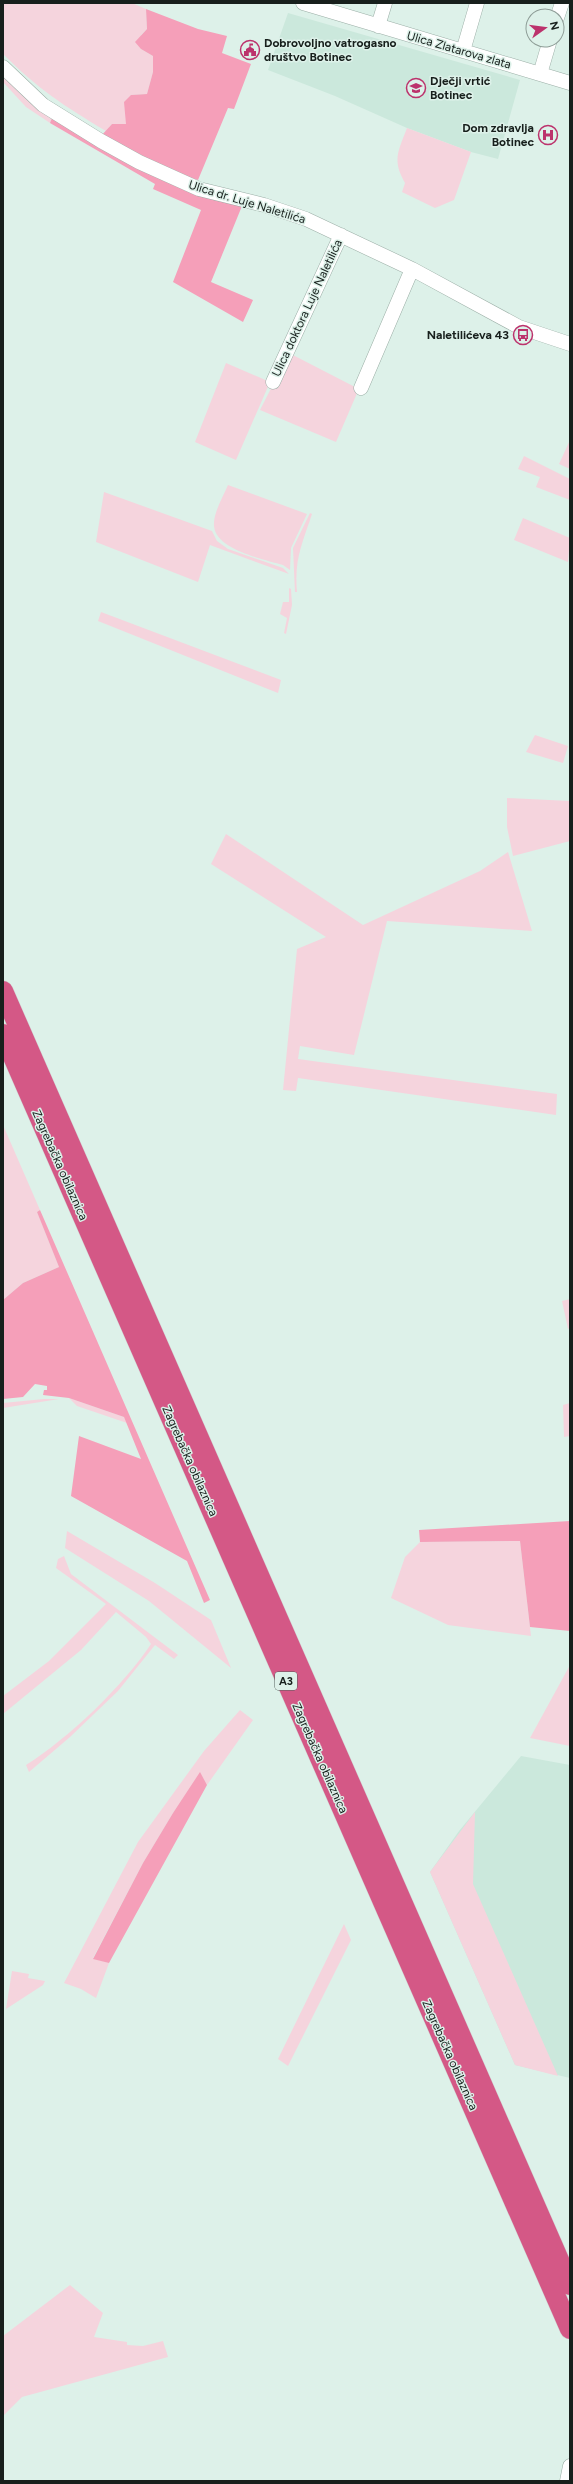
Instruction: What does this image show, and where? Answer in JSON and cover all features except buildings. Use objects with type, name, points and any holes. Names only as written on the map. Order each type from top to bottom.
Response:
[{"type":"highway","name":"Zagrebačka obilaznica","points":[[3,991],[570,2285]]},
{"type":"highway","name":"Zagrebačka obilaznica","points":[[3,1034],[570,2329]]},
{"type":"street","name":"Ulica Zlatarova zlata","points":[[303,3],[570,83]]},
{"type":"street","points":[[378,26],[385,3]]},
{"type":"street","points":[[463,51],[477,3]]},
{"type":"street","points":[[540,74],[548,48]]},
{"type":"street","name":"Ulica dr. Luje Naletilića","points":[[3,67],[43,105],[100,141],[139,162],[199,189],[284,211],[341,234],[412,269],[519,327],[570,344]]},
{"type":"street","name":"Ulica doktora Luje Naletilića","points":[[273,382],[341,234]]},
{"type":"street","points":[[361,388],[412,269]]},
{"type":"street","points":[[568,2481],[570,2466]]},
{"type":"shaded area","points":[[3,3],[132,3],[146,9],[147,29],[141,35],[141,49],[153,56],[153,72],[147,94],[131,95],[126,125],[112,124],[106,131],[52,96],[3,54]]},
{"type":"shaded area","points":[[146,9],[198,29],[227,36],[222,53],[251,64],[234,109],[228,108],[198,180],[176,174],[101,136],[112,124],[126,124],[124,102],[131,95],[147,94],[153,72],[153,56],[141,49],[135,42],[147,29]]},
{"type":"shaded area","name":"Dječji vrtić Botinec","points":[[288,13],[520,80],[498,159],[471,152],[407,128],[335,96],[268,70]]},
{"type":"shaded area","points":[[3,75],[52,118],[50,123],[26,107],[3,82]]},
{"type":"shaded area","points":[[52,118],[242,206],[211,282],[253,300],[243,322],[173,282],[201,210],[153,189],[155,184],[50,123]]},
{"type":"shaded area","points":[[407,128],[471,152],[454,200],[435,208],[402,192],[405,183],[399,168],[398,156]]},
{"type":"shaded area","points":[[289,353],[355,387],[358,391],[336,442],[260,410]]},
{"type":"shaded area","points":[[226,363],[270,382],[236,460],[195,442]]},
{"type":"shaded area","points":[[570,440],[570,469],[559,464]]},
{"type":"shaded area","points":[[524,456],[570,479],[570,500],[536,487],[540,477],[518,469]]},
{"type":"shaded area","points":[[228,485],[307,514],[291,548],[290,570],[283,565],[253,556],[231,547],[217,534],[214,526],[215,516]]},
{"type":"shaded area","points":[[104,492],[212,531],[217,541],[228,549],[283,568],[289,574],[210,545],[198,582],[96,542]]},
{"type":"shaded area","points":[[310,513],[312,514],[302,543],[298,561],[296,581],[297,592],[295,592],[293,548]]},
{"type":"shaded area","points":[[523,518],[570,538],[568,562],[514,540]]},
{"type":"shaded area","points":[[289,588],[291,589],[292,605],[286,634],[284,633],[287,618],[280,614],[283,602],[289,602]]},
{"type":"shaded area","points":[[101,612],[281,680],[278,693],[98,621]]},
{"type":"shaded area","points":[[535,735],[568,746],[563,763],[526,752]]},
{"type":"shaded area","points":[[507,798],[570,801],[570,841],[513,856],[507,827]]},
{"type":"shaded area","points":[[226,834],[363,925],[480,871],[508,852],[532,931],[387,921],[354,1055],[300,1046],[298,1059],[557,1094],[556,1115],[298,1078],[296,1091],[283,1090],[297,949],[326,937],[211,864]]},
{"type":"shaded area","points":[[3,1125],[40,1210],[37,1212],[59,1267],[23,1283],[3,1300]]},
{"type":"shaded area","points":[[40,1210],[210,1600],[204,1603],[187,1561],[71,1496],[79,1436],[141,1459],[124,1417],[69,1398],[43,1395],[44,1390],[47,1390],[47,1386],[35,1384],[23,1397],[3,1399],[3,1300],[23,1283],[59,1267],[37,1212]]},
{"type":"shaded area","points":[[570,1299],[570,1328],[568,1329],[562,1301]]},
{"type":"shaded area","points":[[69,1398],[124,1417],[127,1423],[77,1406]]},
{"type":"shaded area","points":[[59,1399],[3,1408],[3,1403]]},
{"type":"shaded area","points":[[570,1403],[570,1436],[564,1437],[563,1405]]},
{"type":"shaded area","points":[[570,1521],[570,1631],[530,1627],[520,1541],[420,1542],[419,1530]]},
{"type":"shaded area","points":[[67,1531],[155,1583],[211,1620],[231,1668],[149,1601],[65,1548]]},
{"type":"shaded area","points":[[520,1541],[531,1636],[448,1625],[391,1598],[405,1557],[420,1542]]},
{"type":"shaded area","points":[[64,1556],[71,1574],[178,1655],[174,1659],[155,1645],[118,1691],[70,1737],[29,1772],[26,1765],[60,1741],[94,1710],[126,1677],[151,1644],[146,1637],[116,1612],[81,1650],[3,1714],[3,1696],[49,1661],[106,1604],[56,1568],[58,1559]]},
{"type":"shaded area","points":[[570,1665],[570,1746],[530,1738]]},
{"type":"shaded area","points":[[240,1710],[253,1720],[207,1785],[200,1773],[173,1813],[143,1863],[93,1958],[109,1963],[96,1998],[81,1989],[64,1983],[138,1842],[204,1751]]},
{"type":"shaded area","points":[[521,1756],[570,1765],[570,2078],[515,2065],[430,1872],[459,1831]]},
{"type":"shaded area","points":[[200,1772],[207,1785],[109,1963],[93,1959],[143,1863]]},
{"type":"shaded area","points":[[475,1812],[473,1884],[558,2076],[515,2065],[430,1872]]},
{"type":"shaded area","points":[[344,1924],[351,1940],[288,2066],[278,2059]]},
{"type":"shaded area","points":[[12,1971],[29,1974],[28,1978],[45,1981],[43,1985],[6,2009]]},
{"type":"shaded area","points":[[70,2285],[103,2313],[94,2337],[127,2342],[127,2345],[143,2346],[163,2341],[168,2357],[22,2397],[3,2416],[3,2336]]},
{"type":"place","name":"Dobrovoljno vatrogasno društvo Botinec","points":[[250,50]]},
{"type":"place","name":"Dječji vrtić Botinec","points":[[416,88]]},
{"type":"place","name":"Dom zdravlja Botinec","points":[[548,135]]},
{"type":"place","name":"Naletilićeva 43","points":[[523,335]]}]
